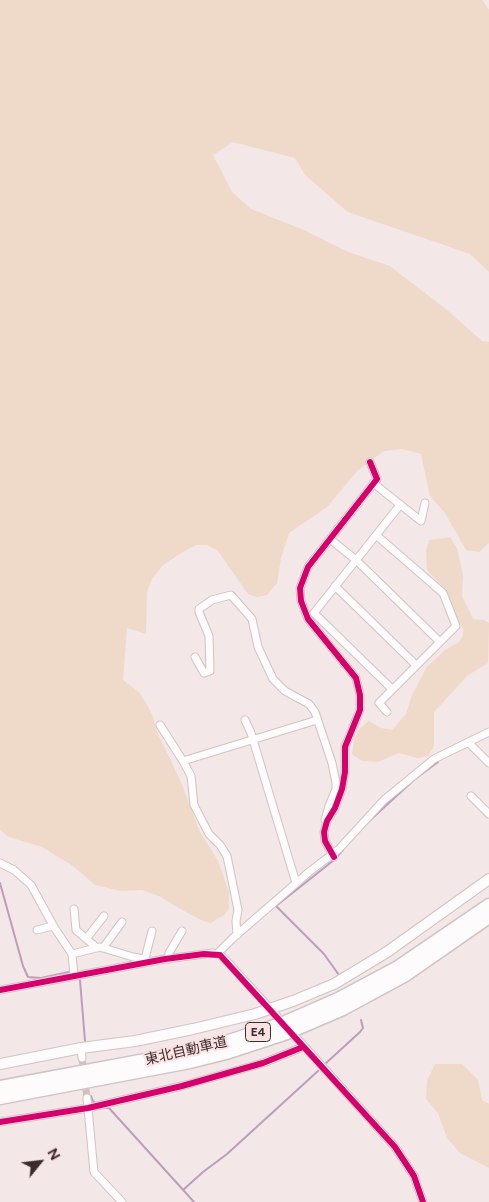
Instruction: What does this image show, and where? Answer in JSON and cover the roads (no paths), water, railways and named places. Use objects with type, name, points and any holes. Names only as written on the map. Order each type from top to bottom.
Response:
[{"type":"highway","name":"東北自動車道","points":[[0,1087],[172,1056],[223,1043],[282,1023],[338,1000],[398,967],[489,905]]},
{"type":"highway","name":"東北自動車道","points":[[0,1098],[190,1062],[226,1053],[287,1033],[343,1009],[423,964],[489,917]]},
{"type":"street","points":[[325,826],[335,808],[342,789],[345,772],[345,747],[361,704],[356,678],[308,619],[300,588],[308,567],[377,479],[370,462]]},
{"type":"street","points":[[373,484],[421,521],[425,503]]},
{"type":"street","points":[[392,690],[314,613],[400,504]]},
{"type":"street","points":[[376,535],[443,594],[456,626],[380,703],[387,712]]},
{"type":"street","points":[[330,539],[356,560],[440,642]]},
{"type":"street","points":[[335,586],[416,665]]},
{"type":"street","points":[[195,657],[204,673],[210,671],[209,636],[199,609],[212,600],[231,595],[252,619],[258,647],[273,679],[285,691],[309,704],[314,710],[336,783],[336,789],[325,816],[324,832],[325,841],[333,855]]},
{"type":"street","points":[[245,720],[253,739],[296,883]]},
{"type":"street","points":[[183,760],[317,720]]},
{"type":"street","points":[[160,725],[191,776],[194,805],[209,834],[220,845],[227,856],[238,910],[236,920],[237,935]]},
{"type":"street","points":[[217,954],[296,883],[333,855],[384,800],[434,759],[489,732]]},
{"type":"street","points":[[468,742],[489,763]]},
{"type":"street","points":[[471,796],[489,812]]},
{"type":"street","points":[[0,863],[14,870],[31,885],[53,926],[72,954],[74,976]]},
{"type":"street","points":[[0,1064],[82,1053],[273,1012],[293,1001],[334,984],[387,952],[489,879]]},
{"type":"street","points":[[74,909],[76,930],[86,939],[100,948],[147,960]]},
{"type":"street","points":[[86,939],[104,916]]},
{"type":"street","points":[[72,954],[100,948],[122,922]]},
{"type":"street","points":[[37,930],[53,926]]},
{"type":"street","points":[[147,960],[152,931]]},
{"type":"street","points":[[168,959],[169,953],[182,931]]},
{"type":"street","points":[[0,990],[147,960],[217,954],[224,958],[273,1012]]},
{"type":"street","points":[[296,1037],[303,1047],[395,1146],[414,1176],[423,1202]]},
{"type":"street","points":[[0,1122],[99,1106],[182,1086],[254,1066],[303,1047]]},
{"type":"street","points":[[88,1098],[94,1172],[122,1202]]},
{"type":"waterway","points":[[366,824],[415,779],[438,762]]},
{"type":"waterway","points":[[339,975],[324,954],[276,906],[334,860],[343,850]]},
{"type":"waterway","points":[[0,883],[23,966],[28,977],[41,978],[69,972]]},
{"type":"waterway","points":[[80,980],[85,1041]]},
{"type":"waterway","points":[[325,1064],[360,1032],[363,1028],[361,1020]]},
{"type":"waterway","points":[[183,1190],[227,1154],[318,1071]]},
{"type":"waterway","points":[[91,1096],[96,1104]]},
{"type":"waterway","points":[[102,1108],[109,1108],[194,1202]]},
{"type":"tunnel","points":[[82,1058],[87,1098]]}]
